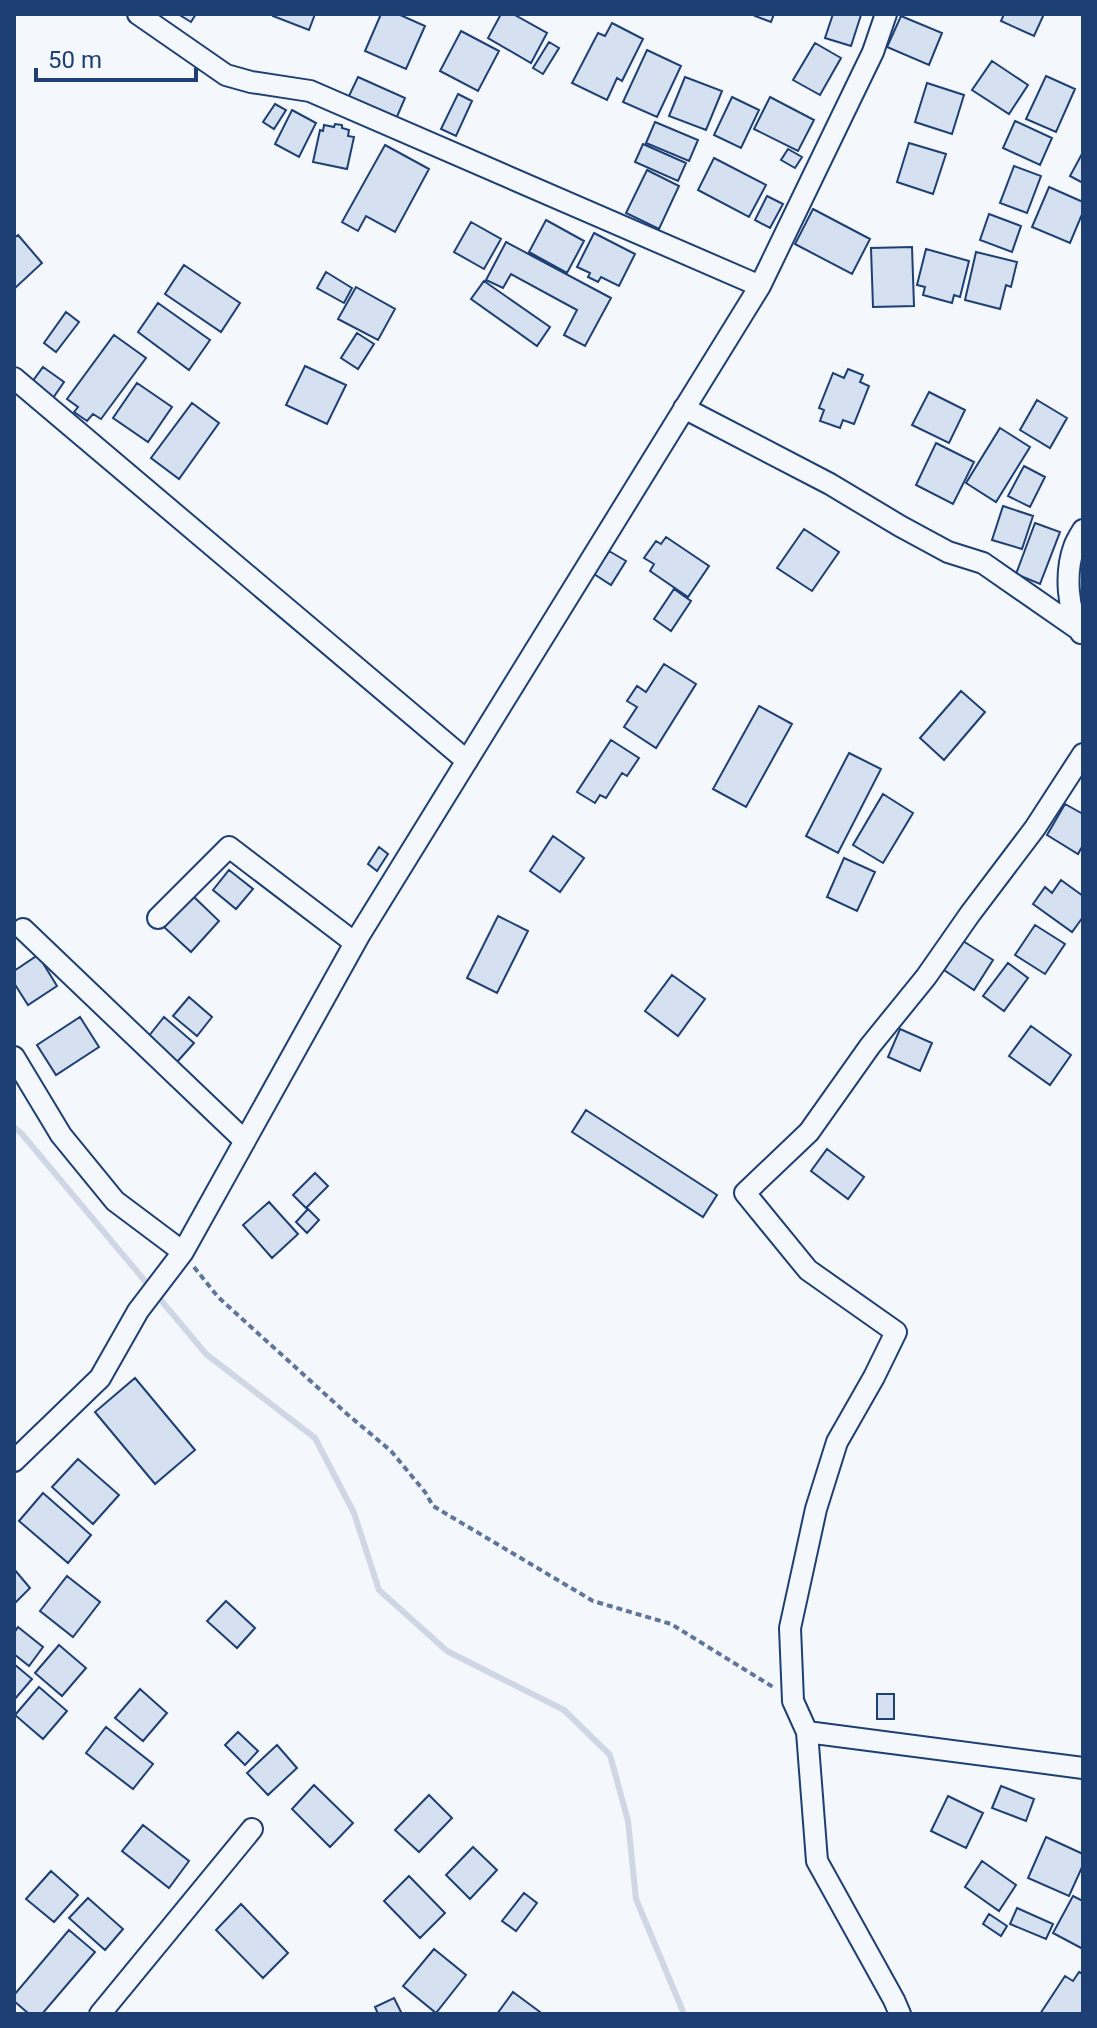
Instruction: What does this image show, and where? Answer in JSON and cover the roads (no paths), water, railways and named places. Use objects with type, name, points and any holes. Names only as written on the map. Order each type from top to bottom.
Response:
[{"type":"street","points":[[138,14],[226,75],[310,91],[760,286]]},
{"type":"street","points":[[14,1461],[100,1378],[138,1311],[183,1252],[355,943],[760,286],[873,52],[886,14]]},
{"type":"street","points":[[14,378],[467,761]]},
{"type":"street","points":[[684,408],[830,484],[948,552],[983,563],[1081,633]]},
{"type":"street","points":[[1081,633],[1070,604],[1069,578],[1073,548],[1083,530]]},
{"type":"street","points":[[900,2014],[817,1861],[807,1732],[793,1701],[790,1628],[816,1509],[837,1442],[896,1332],[808,1270],[745,1193],[809,1132],[1035,828],[1083,754]]},
{"type":"street","points":[[158,918],[229,847],[355,943]]},
{"type":"street","points":[[23,929],[245,1141]]},
{"type":"street","points":[[14,1057],[61,1135],[115,1201],[183,1252]]},
{"type":"street","points":[[807,1732],[1083,1768]]},
{"type":"street","points":[[100,2014],[252,1829]]},
{"type":"waterway","points":[[14,1127],[206,1354],[315,1438],[354,1513],[379,1590],[447,1651],[564,1710],[610,1755],[628,1821],[636,1899],[684,2014]]}]
